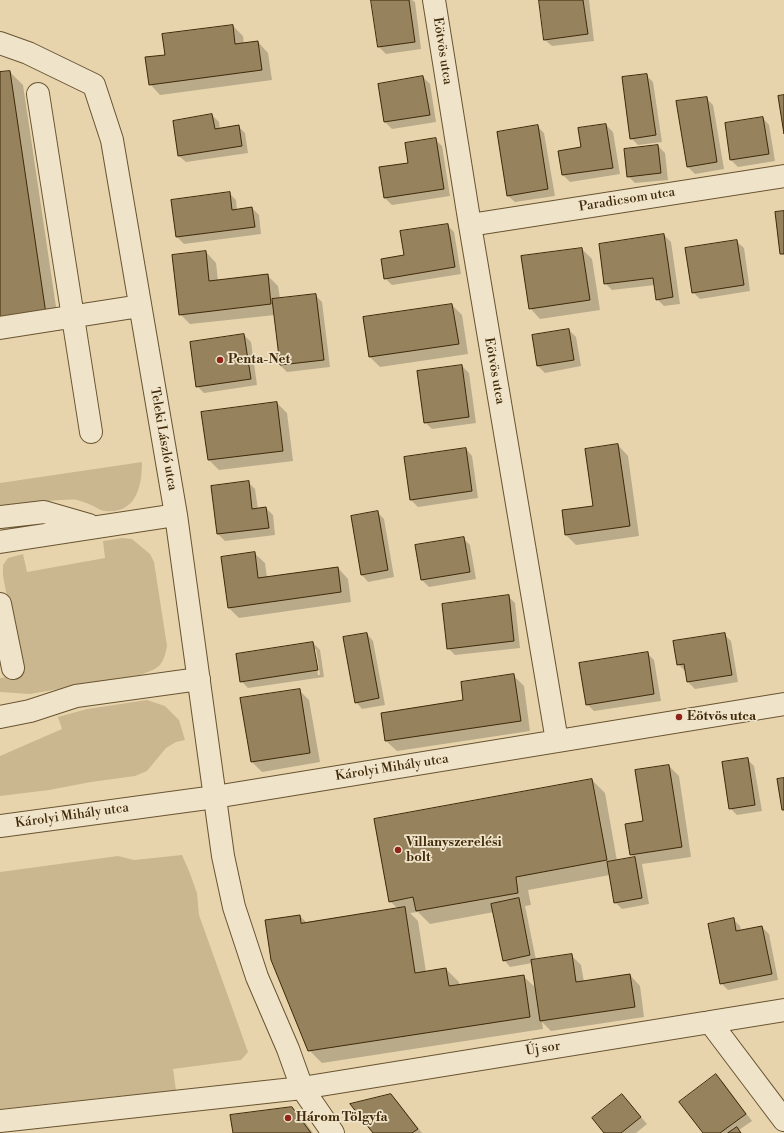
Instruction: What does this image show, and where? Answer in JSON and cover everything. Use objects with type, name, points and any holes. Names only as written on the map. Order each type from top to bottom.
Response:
[{"type":"street","name":"Eötvös utca","points":[[434,0],[470,225],[557,741]]},
{"type":"street","name":"Teleki László utca","points":[[0,43],[28,53],[94,85],[112,140],[176,514],[223,856],[234,907],[257,977],[288,1049],[302,1088],[333,1133]]},
{"type":"street","points":[[38,94],[91,432]]},
{"type":"street","name":"Paradicsom utca","points":[[470,225],[784,176]]},
{"type":"street","points":[[0,328],[140,306]]},
{"type":"street","points":[[0,517],[44,512],[94,527]]},
{"type":"street","points":[[0,542],[176,514]]},
{"type":"street","points":[[0,604],[3,632],[13,668]]},
{"type":"street","points":[[0,717],[30,711],[76,696],[199,679]]},
{"type":"street","name":"Károlyi Mihály utca","points":[[0,826],[215,797],[784,704]]},
{"type":"street","name":"Új sor","points":[[0,1121],[302,1088],[784,1010]]},
{"type":"street","points":[[710,1022],[784,1120]]},
{"type":"shaded area","points":[[142,462],[141,481],[135,497],[124,508],[115,511],[103,511],[77,500],[46,501],[0,508],[0,483]]},
{"type":"shaded area","points":[[122,538],[132,539],[150,554],[154,562],[167,646],[162,663],[156,668],[140,675],[30,694],[0,692],[0,678],[22,675],[3,576],[3,565],[8,558],[23,554],[27,572],[105,558],[103,541]]},
{"type":"shaded area","points":[[147,700],[165,706],[179,720],[185,740],[176,742],[166,748],[147,771],[135,776],[49,790],[0,796],[0,756],[62,729],[58,717],[87,709]]},
{"type":"shaded area","points":[[182,855],[197,893],[199,915],[248,1052],[241,1060],[173,1069],[176,1090],[0,1109],[0,872],[118,856],[134,860]]},
{"type":"building","points":[[371,0],[409,0],[415,42],[378,47]]},
{"type":"building","points":[[539,0],[583,0],[588,34],[544,40]]},
{"type":"building","points":[[233,25],[235,44],[258,41],[262,70],[149,85],[145,57],[165,55],[162,34]]},
{"type":"building","points":[[10,71],[46,314],[0,321],[0,72]]},
{"type":"building","points":[[647,74],[656,135],[630,139],[622,77]]},
{"type":"building","points":[[423,76],[430,115],[384,122],[378,84]]},
{"type":"building","points":[[784,95],[784,134],[778,96]]},
{"type":"building","points":[[707,97],[717,162],[687,167],[676,101]]},
{"type":"building","points":[[212,114],[215,129],[239,125],[242,146],[178,156],[173,121]]},
{"type":"building","points":[[763,117],[769,154],[730,160],[725,123]]},
{"type":"building","points":[[606,124],[613,168],[562,175],[558,151],[581,147],[578,128]]},
{"type":"building","points":[[538,125],[548,189],[507,196],[497,132]]},
{"type":"building","points":[[436,138],[444,189],[384,198],[379,167],[408,163],[405,143]]},
{"type":"building","points":[[658,145],[661,173],[627,177],[624,149]]},
{"type":"building","points":[[230,192],[232,210],[252,207],[255,227],[176,237],[171,200]]},
{"type":"building","points":[[784,211],[784,254],[780,254],[775,212]]},
{"type":"building","points":[[448,224],[455,267],[384,279],[381,259],[404,255],[400,231]]},
{"type":"building","points":[[664,234],[673,297],[656,300],[653,278],[604,284],[599,244]]},
{"type":"building","points":[[737,240],[744,285],[692,293],[685,248]]},
{"type":"building","points":[[582,248],[590,300],[529,309],[521,256]]},
{"type":"building","points":[[206,251],[209,281],[268,274],[271,304],[179,315],[172,255]]},
{"type":"building","points":[[316,294],[324,360],[280,365],[272,299]]},
{"type":"building","points":[[452,304],[459,344],[369,357],[363,317]]},
{"type":"building","points":[[569,329],[574,360],[537,366],[532,335]]},
{"type":"building","name":"Penta-Net","points":[[244,334],[251,379],[196,387],[190,342]]},
{"type":"building","points":[[462,365],[469,417],[424,423],[417,371]]},
{"type":"building","points":[[277,402],[283,451],[208,460],[201,412]]},
{"type":"building","points":[[618,444],[630,526],[565,535],[562,510],[593,506],[585,449]]},
{"type":"building","points":[[466,448],[472,491],[410,500],[404,457]]},
{"type":"building","points":[[249,481],[252,509],[266,507],[269,528],[217,534],[211,486]]},
{"type":"building","points":[[378,511],[388,570],[361,575],[351,516]]},
{"type":"building","points":[[464,537],[470,572],[421,580],[415,545]]},
{"type":"building","points":[[255,552],[258,578],[338,567],[341,592],[228,608],[221,557]]},
{"type":"building","points":[[509,595],[514,641],[447,649],[442,604]]},
{"type":"building","points":[[367,633],[379,698],[355,703],[343,637]]},
{"type":"building","points":[[725,633],[732,675],[687,682],[684,664],[677,665],[673,641]]},
{"type":"building","points":[[313,642],[318,670],[240,682],[236,654]]},
{"type":"building","points":[[648,652],[654,694],[586,705],[579,663]]},
{"type":"building","points":[[514,674],[521,721],[385,741],[381,713],[463,700],[461,682]]},
{"type":"building","points":[[300,689],[310,753],[251,762],[240,698]]},
{"type":"building","points":[[748,758],[755,805],[729,809],[722,762]]},
{"type":"building","points":[[669,765],[682,847],[630,855],[625,824],[643,821],[635,770]]},
{"type":"building","points":[[784,778],[784,810],[782,810],[777,779]]},
{"type":"building","points":[[592,779],[607,860],[516,877],[518,893],[416,911],[413,897],[389,902],[374,819]]},
{"type":"building","points":[[635,857],[642,898],[614,903],[607,862]]},
{"type":"building","points":[[519,898],[530,955],[503,961],[491,904]]},
{"type":"building","points":[[405,907],[415,973],[446,968],[449,986],[524,975],[530,1017],[308,1051],[271,960],[265,920],[300,915],[301,923]]},
{"type":"building","points":[[734,918],[736,931],[762,926],[772,974],[720,984],[708,924]]},
{"type":"building","points":[[572,954],[576,982],[630,974],[635,1007],[540,1021],[531,960]]},
{"type":"building","points":[[716,1074],[746,1114],[720,1133],[703,1133],[679,1102]]},
{"type":"building","points":[[391,1094],[418,1129],[412,1133],[373,1133],[350,1104]]},
{"type":"building","points":[[622,1094],[641,1117],[621,1133],[604,1133],[592,1118]]},
{"type":"building","points":[[292,1107],[311,1133],[233,1133],[230,1115]]},
{"type":"building","points":[[737,1127],[741,1133],[728,1133]]},
{"type":"place","name":"Penta-Net","points":[[220,360]]},
{"type":"place","name":"Eötvös utca","points":[[679,717]]},
{"type":"place","name":"Villanyszerelési bolt","points":[[398,850]]},
{"type":"place","name":"Három Tölgyfa","points":[[288,1118]]}]
